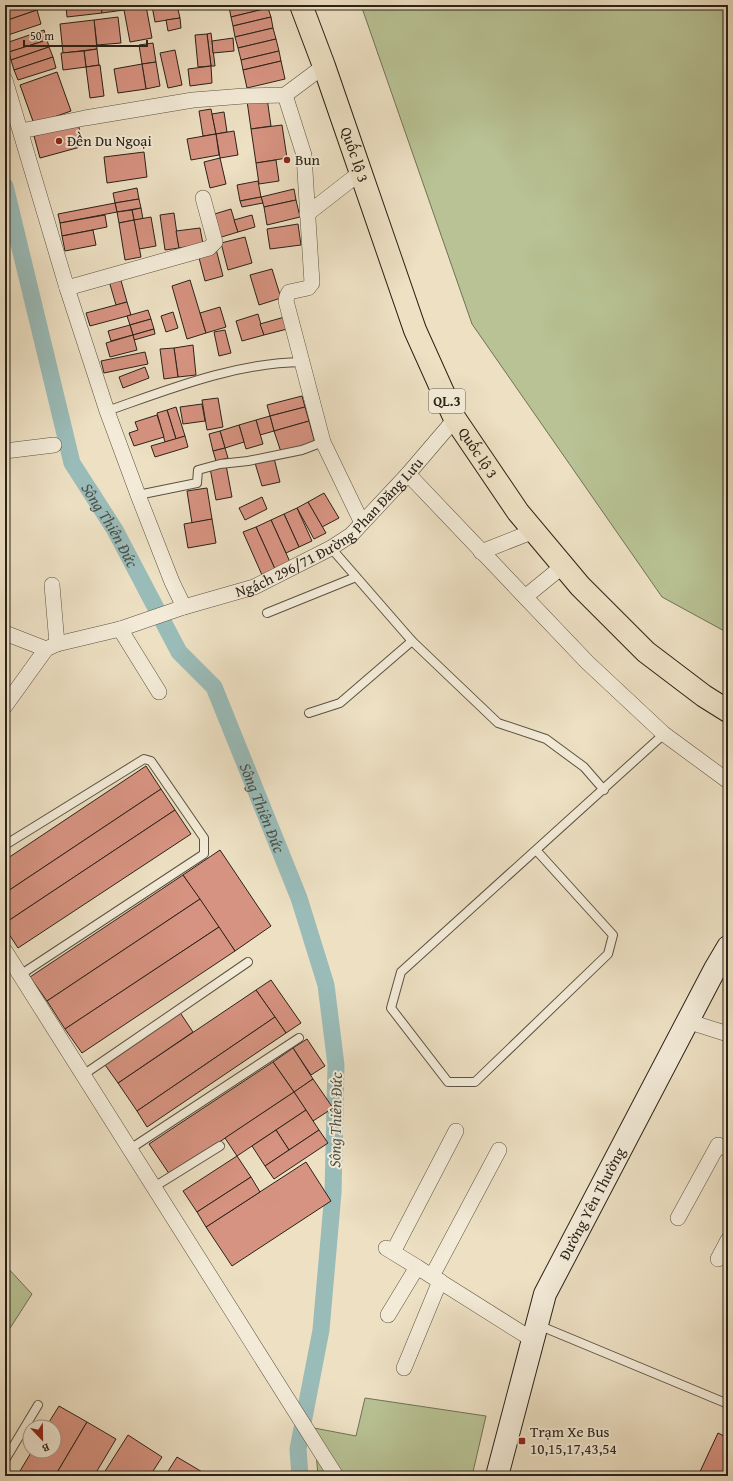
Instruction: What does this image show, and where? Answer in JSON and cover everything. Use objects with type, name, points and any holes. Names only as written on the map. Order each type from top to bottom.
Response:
[{"type":"highway","name":"Quốc lộ 3","points":[[301,5],[324,66],[415,330],[455,419],[518,512],[580,586],[646,652],[704,696],[728,711]]},
{"type":"main road","name":"Đường Yên Thường","points":[[497,1476],[545,1294],[715,969],[728,947]]},
{"type":"street","points":[[21,131],[85,118],[193,100],[244,96],[285,95],[324,66]]},
{"type":"street","points":[[5,80],[67,288],[107,411],[138,495],[183,607]]},
{"type":"street","points":[[285,95],[304,155],[312,283],[308,288],[289,292],[286,296],[286,301],[323,442],[362,523]]},
{"type":"street","points":[[307,214],[361,172]]},
{"type":"street","points":[[67,288],[208,248],[215,242],[203,198]]},
{"type":"street","name":"Ngách 296/71 Đường Phan Đăng Lưu","points":[[52,646],[123,628],[183,607],[254,587],[331,548],[350,535],[362,523],[408,474],[455,419]]},
{"type":"street","points":[[5,451],[54,445]]},
{"type":"street","points":[[408,474],[587,662],[664,734],[728,781]]},
{"type":"street","points":[[481,552],[534,531]]},
{"type":"street","points":[[524,597],[563,566]]},
{"type":"street","points":[[5,706],[52,646],[52,585]]},
{"type":"street","points":[[123,628],[159,692]]},
{"type":"street","points":[[5,632],[52,646]]},
{"type":"street","points":[[5,951],[333,1471]]},
{"type":"street","points":[[688,1021],[728,1034]]},
{"type":"street","points":[[456,1131],[389,1250],[436,1279],[535,1333]]},
{"type":"street","points":[[678,1218],[718,1145],[728,1149]]},
{"type":"street","points":[[404,1368],[436,1279],[499,1150]]},
{"type":"street","points":[[718,1259],[728,1240]]},
{"type":"street","points":[[388,1315],[417,1267]]},
{"type":"lane","points":[[107,411],[236,369],[282,362],[302,362]]},
{"type":"lane","points":[[138,495],[197,483],[198,470],[220,464],[248,461],[294,451],[323,442]]},
{"type":"lane","points":[[331,548],[412,642],[498,723],[546,739],[584,767],[604,790]]},
{"type":"lane","points":[[266,613],[356,577]]},
{"type":"lane","points":[[309,713],[340,703],[412,642]]},
{"type":"lane","points":[[536,850],[613,935],[608,954],[475,1082],[448,1082],[391,1008],[401,972],[536,850],[604,790],[664,734]]},
{"type":"lane","points":[[5,845],[144,759],[151,761],[204,838],[204,854],[20,975]]},
{"type":"lane","points":[[83,1074],[248,962]]},
{"type":"lane","points":[[130,1149],[299,1038]]},
{"type":"lane","points":[[154,1187],[220,1146]]},
{"type":"lane","points":[[535,1333],[728,1404]]},
{"type":"lane","points":[[5,1460],[38,1405]]},
{"type":"green space","points":[[361,5],[728,5],[728,633],[662,597],[472,324]]},
{"type":"green space","points":[[5,1265],[32,1294],[5,1336]]},
{"type":"green space","points":[[365,1398],[486,1416],[472,1476],[318,1476],[314,1428],[356,1436]]},
{"type":"building","points":[[14,5],[35,5],[37,10],[5,21],[5,8]]},
{"type":"building","points":[[101,5],[102,13],[67,17],[66,6]]},
{"type":"building","points":[[101,5],[123,5],[124,10],[102,13]]},
{"type":"building","points":[[177,5],[180,18],[155,22],[152,6]]},
{"type":"building","points":[[238,5],[268,5],[268,8],[231,17],[229,7]]},
{"type":"building","points":[[146,6],[152,38],[130,42],[124,10]]},
{"type":"building","points":[[268,8],[271,17],[233,26],[231,17]]},
{"type":"building","points":[[37,10],[41,24],[5,36],[5,21]]},
{"type":"building","points":[[118,17],[121,43],[97,45],[94,20]]},
{"type":"building","points":[[271,17],[273,28],[235,37],[233,26]]},
{"type":"building","points":[[180,18],[181,28],[168,31],[166,20]]},
{"type":"building","points":[[94,20],[97,49],[63,53],[60,24]]},
{"type":"building","points":[[273,28],[276,39],[238,48],[235,37]]},
{"type":"building","points":[[44,30],[47,40],[9,52],[6,43]]},
{"type":"building","points":[[211,33],[215,66],[211,66],[207,34]]},
{"type":"building","points":[[207,34],[211,66],[198,67],[195,35]]},
{"type":"building","points":[[233,38],[234,51],[213,53],[212,41]]},
{"type":"building","points":[[276,39],[279,51],[241,60],[238,48]]},
{"type":"building","points":[[47,40],[49,47],[11,60],[9,52]]},
{"type":"building","points":[[153,43],[156,62],[142,64],[139,45]]},
{"type":"building","points":[[49,47],[53,57],[14,70],[11,60]]},
{"type":"building","points":[[97,49],[99,65],[86,67],[84,51]]},
{"type":"building","points":[[175,50],[182,85],[168,88],[160,53]]},
{"type":"building","points":[[84,51],[86,67],[63,70],[61,53]]},
{"type":"building","points":[[279,51],[281,61],[243,70],[241,60]]},
{"type":"building","points":[[53,57],[56,68],[18,80],[14,70]]},
{"type":"building","points":[[281,61],[285,79],[247,88],[243,70]]},
{"type":"building","points":[[156,62],[160,86],[146,89],[142,64]]},
{"type":"building","points":[[142,64],[146,89],[118,93],[114,69]]},
{"type":"building","points":[[100,65],[104,96],[90,98],[86,67]]},
{"type":"building","points":[[211,66],[212,83],[190,86],[188,69]]},
{"type":"building","points":[[57,72],[71,111],[34,124],[20,85]]},
{"type":"building","points":[[267,98],[271,126],[251,129],[247,101]]},
{"type":"building","points":[[211,109],[216,134],[203,136],[199,111]]},
{"type":"building","points":[[224,112],[227,132],[216,134],[212,114]]},
{"type":"building","name":"Đền Du Ngoại","points":[[78,124],[84,146],[40,158],[34,136]]},
{"type":"building","points":[[282,125],[287,158],[256,163],[251,129]]},
{"type":"building","points":[[234,131],[238,155],[220,158],[216,134]]},
{"type":"building","points":[[216,134],[219,155],[191,160],[187,139]]},
{"type":"building","points":[[144,152],[147,177],[107,183],[104,157]]},
{"type":"building","points":[[220,158],[226,184],[210,188],[204,162]]},
{"type":"building","points":[[276,160],[279,181],[259,184],[256,163]]},
{"type":"building","points":[[258,181],[261,197],[240,201],[237,185]]},
{"type":"building","points":[[137,188],[139,199],[115,203],[113,193]]},
{"type":"building","points":[[294,189],[296,200],[264,207],[261,197]]},
{"type":"building","points":[[261,197],[263,203],[242,207],[240,201]]},
{"type":"building","points":[[139,199],[141,208],[117,212],[115,203]]},
{"type":"building","points":[[296,200],[300,217],[267,225],[264,207]]},
{"type":"building","points":[[115,203],[117,212],[60,223],[58,214]]},
{"type":"building","points":[[141,208],[143,219],[134,220],[132,210]]},
{"type":"building","points":[[231,209],[238,232],[215,239],[208,216]]},
{"type":"building","points":[[132,210],[134,220],[119,223],[117,212]]},
{"type":"building","points":[[174,213],[179,248],[165,250],[160,215]]},
{"type":"building","points":[[105,215],[107,227],[62,236],[60,223]]},
{"type":"building","points":[[252,215],[255,227],[238,232],[234,220]]},
{"type":"building","points":[[151,217],[156,246],[139,249],[134,220]]},
{"type":"building","points":[[134,220],[141,257],[125,260],[119,223]]},
{"type":"building","points":[[298,224],[301,245],[270,249],[267,229]]},
{"type":"building","points":[[200,228],[203,244],[179,248],[176,231]]},
{"type":"building","points":[[93,230],[96,245],[65,251],[62,236]]},
{"type":"building","points":[[245,237],[252,263],[228,270],[221,243]]},
{"type":"building","points":[[216,249],[223,276],[205,281],[198,254]]},
{"type":"building","points":[[272,269],[281,298],[259,305],[250,275]]},
{"type":"building","points":[[120,277],[127,302],[116,305],[109,281]]},
{"type":"building","points":[[190,280],[206,333],[187,339],[172,286]]},
{"type":"building","points":[[127,302],[131,315],[90,326],[86,313]]},
{"type":"building","points":[[220,307],[226,327],[206,333],[200,313]]},
{"type":"building","points":[[148,310],[151,319],[130,325],[127,316]]},
{"type":"building","points":[[173,312],[178,328],[166,332],[161,316]]},
{"type":"building","points":[[258,314],[264,335],[242,341],[236,321]]},
{"type":"building","points":[[288,316],[291,328],[264,335],[260,324]]},
{"type":"building","points":[[151,319],[154,329],[133,335],[130,325]]},
{"type":"building","points":[[130,325],[133,335],[111,341],[108,331]]},
{"type":"building","points":[[154,329],[155,334],[134,340],[133,335]]},
{"type":"building","points":[[225,330],[231,353],[219,356],[214,332]]},
{"type":"building","points":[[133,335],[137,350],[110,357],[106,343]]},
{"type":"building","points":[[193,345],[196,375],[178,377],[174,348]]},
{"type":"building","points":[[174,348],[178,377],[164,379],[160,349]]},
{"type":"building","points":[[145,352],[148,364],[104,373],[101,361]]},
{"type":"building","points":[[145,367],[149,378],[123,388],[119,377]]},
{"type":"building","points":[[302,396],[305,407],[270,416],[267,405]]},
{"type":"building","points":[[218,398],[223,427],[207,430],[202,400]]},
{"type":"building","points":[[202,404],[205,421],[183,424],[180,407]]},
{"type":"building","points":[[176,407],[185,436],[176,439],[167,410]]},
{"type":"building","points":[[305,407],[309,421],[274,431],[270,416]]},
{"type":"building","points":[[167,410],[176,439],[165,442],[157,413]]},
{"type":"building","points":[[157,415],[164,437],[134,446],[129,433],[138,430],[135,422]]},
{"type":"building","points":[[270,416],[274,431],[260,435],[256,420]]},
{"type":"building","points":[[256,420],[263,444],[246,449],[239,425]]},
{"type":"building","points":[[309,421],[315,443],[281,452],[274,431]]},
{"type":"building","points":[[239,425],[244,442],[225,448],[220,431]]},
{"type":"building","points":[[220,431],[225,448],[213,451],[209,434]]},
{"type":"building","points":[[185,436],[188,447],[155,457],[151,446]]},
{"type":"building","points":[[225,448],[228,458],[216,461],[213,451]]},
{"type":"building","points":[[274,458],[280,482],[262,486],[255,463]]},
{"type":"building","points":[[226,465],[232,497],[216,500],[210,468]]},
{"type":"building","points":[[207,488],[212,519],[192,523],[187,491]]},
{"type":"building","points":[[324,493],[339,518],[322,527],[308,502]]},
{"type":"building","points":[[262,497],[267,509],[245,520],[239,508]]},
{"type":"building","points":[[308,502],[326,533],[314,539],[297,508]]},
{"type":"building","points":[[297,508],[312,541],[299,547],[284,514]]},
{"type":"building","points":[[284,514],[299,547],[286,553],[271,520]]},
{"type":"building","points":[[212,519],[216,543],[188,548],[184,524]]},
{"type":"building","points":[[271,520],[290,562],[275,569],[256,527]]},
{"type":"building","points":[[256,527],[275,569],[262,575],[243,532]]},
{"type":"building","points":[[146,766],[161,789],[5,893],[5,860]]},
{"type":"building","points":[[161,789],[175,810],[5,923],[5,893]]},
{"type":"building","points":[[175,810],[191,834],[18,948],[5,928],[5,923]]},
{"type":"building","points":[[220,850],[271,926],[235,951],[183,875]]},
{"type":"building","points":[[183,875],[200,899],[47,1001],[30,977]]},
{"type":"building","points":[[200,899],[219,927],[65,1029],[47,1001]]},
{"type":"building","points":[[219,927],[235,951],[82,1053],[65,1029]]},
{"type":"building","points":[[271,980],[301,1023],[286,1033],[256,990]]},
{"type":"building","points":[[256,990],[275,1017],[137,1111],[118,1083]]},
{"type":"building","points":[[179,1011],[193,1032],[118,1083],[103,1062]]},
{"type":"building","points":[[275,1017],[286,1033],[147,1127],[137,1111]]},
{"type":"building","points":[[307,1039],[325,1066],[311,1075],[293,1048]]},
{"type":"building","points":[[293,1048],[313,1079],[294,1092],[273,1062]]},
{"type":"building","points":[[273,1062],[294,1092],[170,1175],[149,1144]]},
{"type":"building","points":[[313,1079],[333,1108],[313,1121],[294,1092]]},
{"type":"building","points":[[294,1092],[306,1110],[237,1156],[225,1138]]},
{"type":"building","points":[[306,1110],[319,1130],[289,1150],[276,1130]]},
{"type":"building","points":[[276,1130],[289,1150],[265,1166],[252,1146]]},
{"type":"building","points":[[319,1130],[328,1143],[274,1179],[265,1166]]},
{"type":"building","points":[[237,1156],[251,1177],[197,1212],[183,1191]]},
{"type":"building","points":[[306,1162],[331,1201],[232,1266],[206,1227]]},
{"type":"building","points":[[251,1177],[260,1192],[206,1227],[197,1212]]},
{"type":"building","points":[[59,1406],[87,1422],[55,1476],[17,1476],[27,1459],[62,1459],[62,1419],[51,1419]]},
{"type":"building","points":[[87,1422],[116,1439],[94,1476],[55,1476]]},
{"type":"building","points":[[718,1433],[728,1438],[728,1476],[698,1476]]},
{"type":"building","points":[[128,1435],[162,1457],[150,1476],[102,1476]]},
{"type":"building","points":[[177,1457],[209,1476],[165,1476]]},
{"type":"waterway","name":"Sông Thiên Đức","points":[[5,186],[72,463],[115,530],[179,652],[214,687],[299,898],[326,985],[336,1065],[333,1193],[321,1330],[298,1449],[300,1476]]},
{"type":"place","name":"Đền Du Ngoại","points":[[59,141]]},
{"type":"place","name":"Bun","points":[[287,160]]},
{"type":"place","name":"Trạm Xe Bus 10,15,17,43,54","points":[[522,1441]]}]
